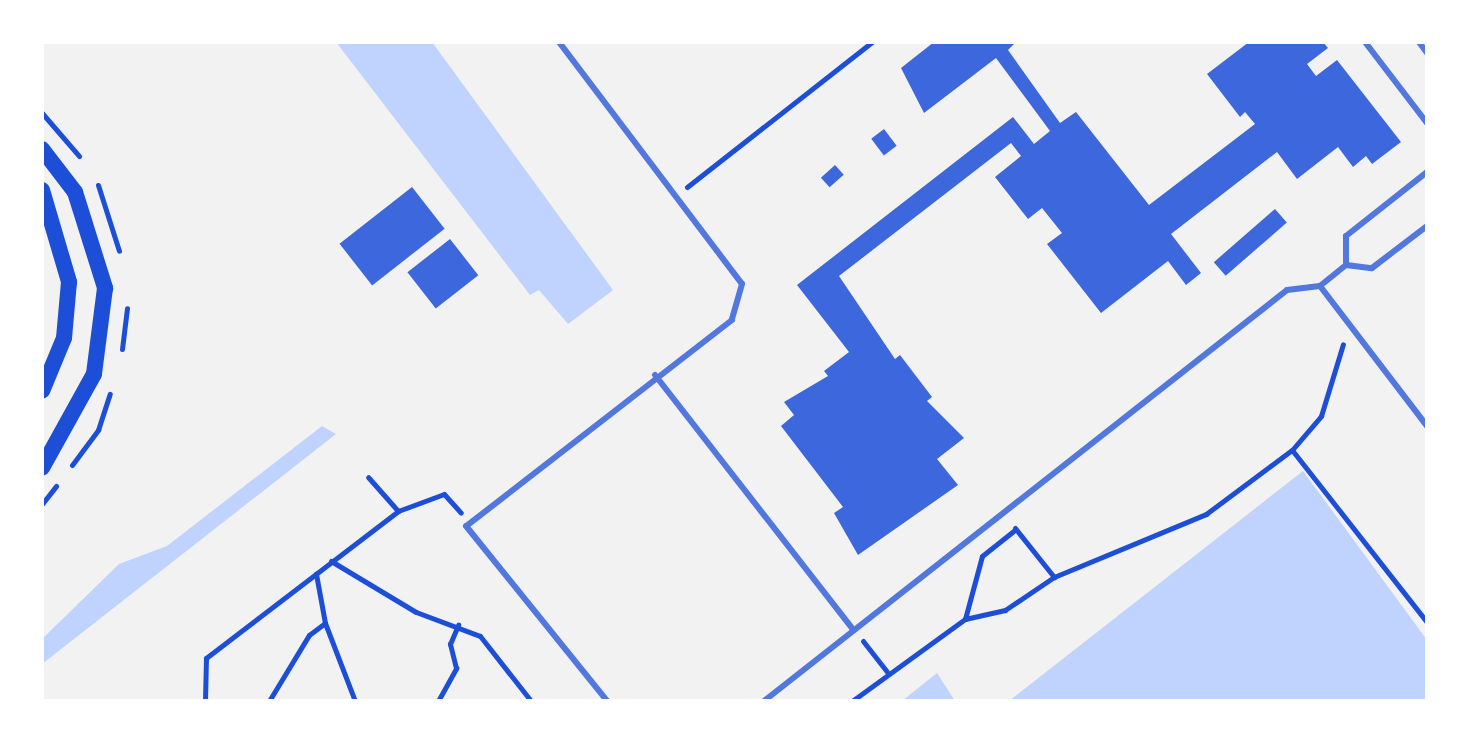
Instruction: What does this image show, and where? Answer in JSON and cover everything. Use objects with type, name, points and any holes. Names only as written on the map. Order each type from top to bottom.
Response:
[{"type":"main road","points":[[42,149],[88,221],[105,318],[83,403],[42,468]]},
{"type":"main road","points":[[42,190],[69,282],[64,338],[42,391]]},
{"type":"lane","points":[[559,42],[742,284],[732,320],[655,375],[466,526],[607,701]]},
{"type":"lane","points":[[1365,42],[1427,123]]},
{"type":"lane","points":[[1419,42],[1427,53]]},
{"type":"lane","points":[[1346,265],[1346,236],[1427,172]]},
{"type":"lane","points":[[764,701],[1287,290],[1320,286],[1346,265],[1372,268],[1427,226]]},
{"type":"lane","points":[[1320,286],[1427,426]]},
{"type":"lane","points":[[655,375],[853,629]]},
{"type":"path","points":[[676,196],[872,42]]},
{"type":"path","points":[[852,701],[887,672],[965,619],[1005,610],[1054,577],[1206,514],[1292,450],[1321,416],[1349,324]]},
{"type":"path","points":[[1292,450],[1427,622]]},
{"type":"path","points":[[368,477],[398,511]]},
{"type":"path","points":[[205,701],[206,658],[398,511],[444,494],[466,526]]},
{"type":"path","points":[[965,619],[982,556],[1016,529]]},
{"type":"path","points":[[1022,536],[1054,577]]},
{"type":"path","points":[[331,561],[416,612],[458,625],[480,636],[531,701]]},
{"type":"path","points":[[316,574],[325,623],[355,701]]},
{"type":"path","points":[[269,701],[309,635],[325,623]]},
{"type":"path","points":[[438,701],[456,668],[450,644],[458,625]]},
{"type":"path","points":[[874,654],[887,672]]},
{"type":"water","points":[[336,42],[432,42],[613,290],[568,324],[539,290],[530,295]]},
{"type":"water","points":[[322,426],[336,434],[42,664],[42,639],[119,564],[167,546]]},
{"type":"water","points":[[1303,471],[1427,640],[1427,701],[1009,701]]},
{"type":"water","points":[[937,673],[955,701],[902,701]]},
{"type":"building","points":[[934,42],[1016,42],[1008,50],[1060,123],[1076,112],[1149,205],[1255,124],[1245,112],[1240,117],[1207,74],[1249,42],[1323,42],[1328,48],[1307,64],[1316,76],[1337,60],[1401,142],[1372,164],[1366,156],[1353,167],[1338,147],[1297,179],[1277,152],[1171,234],[1201,273],[1186,285],[1168,261],[1101,313],[1047,244],[1062,233],[1042,208],[1028,219],[995,177],[1021,156],[1011,143],[839,276],[895,359],[900,355],[932,397],[927,401],[964,438],[937,459],[958,485],[858,555],[834,513],[843,507],[781,426],[794,415],[784,402],[828,376],[824,371],[849,352],[797,285],[1013,117],[1034,144],[1050,131],[996,58],[924,113],[901,68]]},
{"type":"building","points":[[884,129],[897,146],[884,155],[871,139]]},
{"type":"building","points":[[835,165],[844,175],[830,187],[821,178]]},
{"type":"building","points":[[412,187],[445,229],[372,285],[340,244]]},
{"type":"building","points":[[1275,209],[1287,223],[1226,276],[1214,262]]},
{"type":"building","points":[[450,239],[478,275],[436,308],[407,272]]}]
